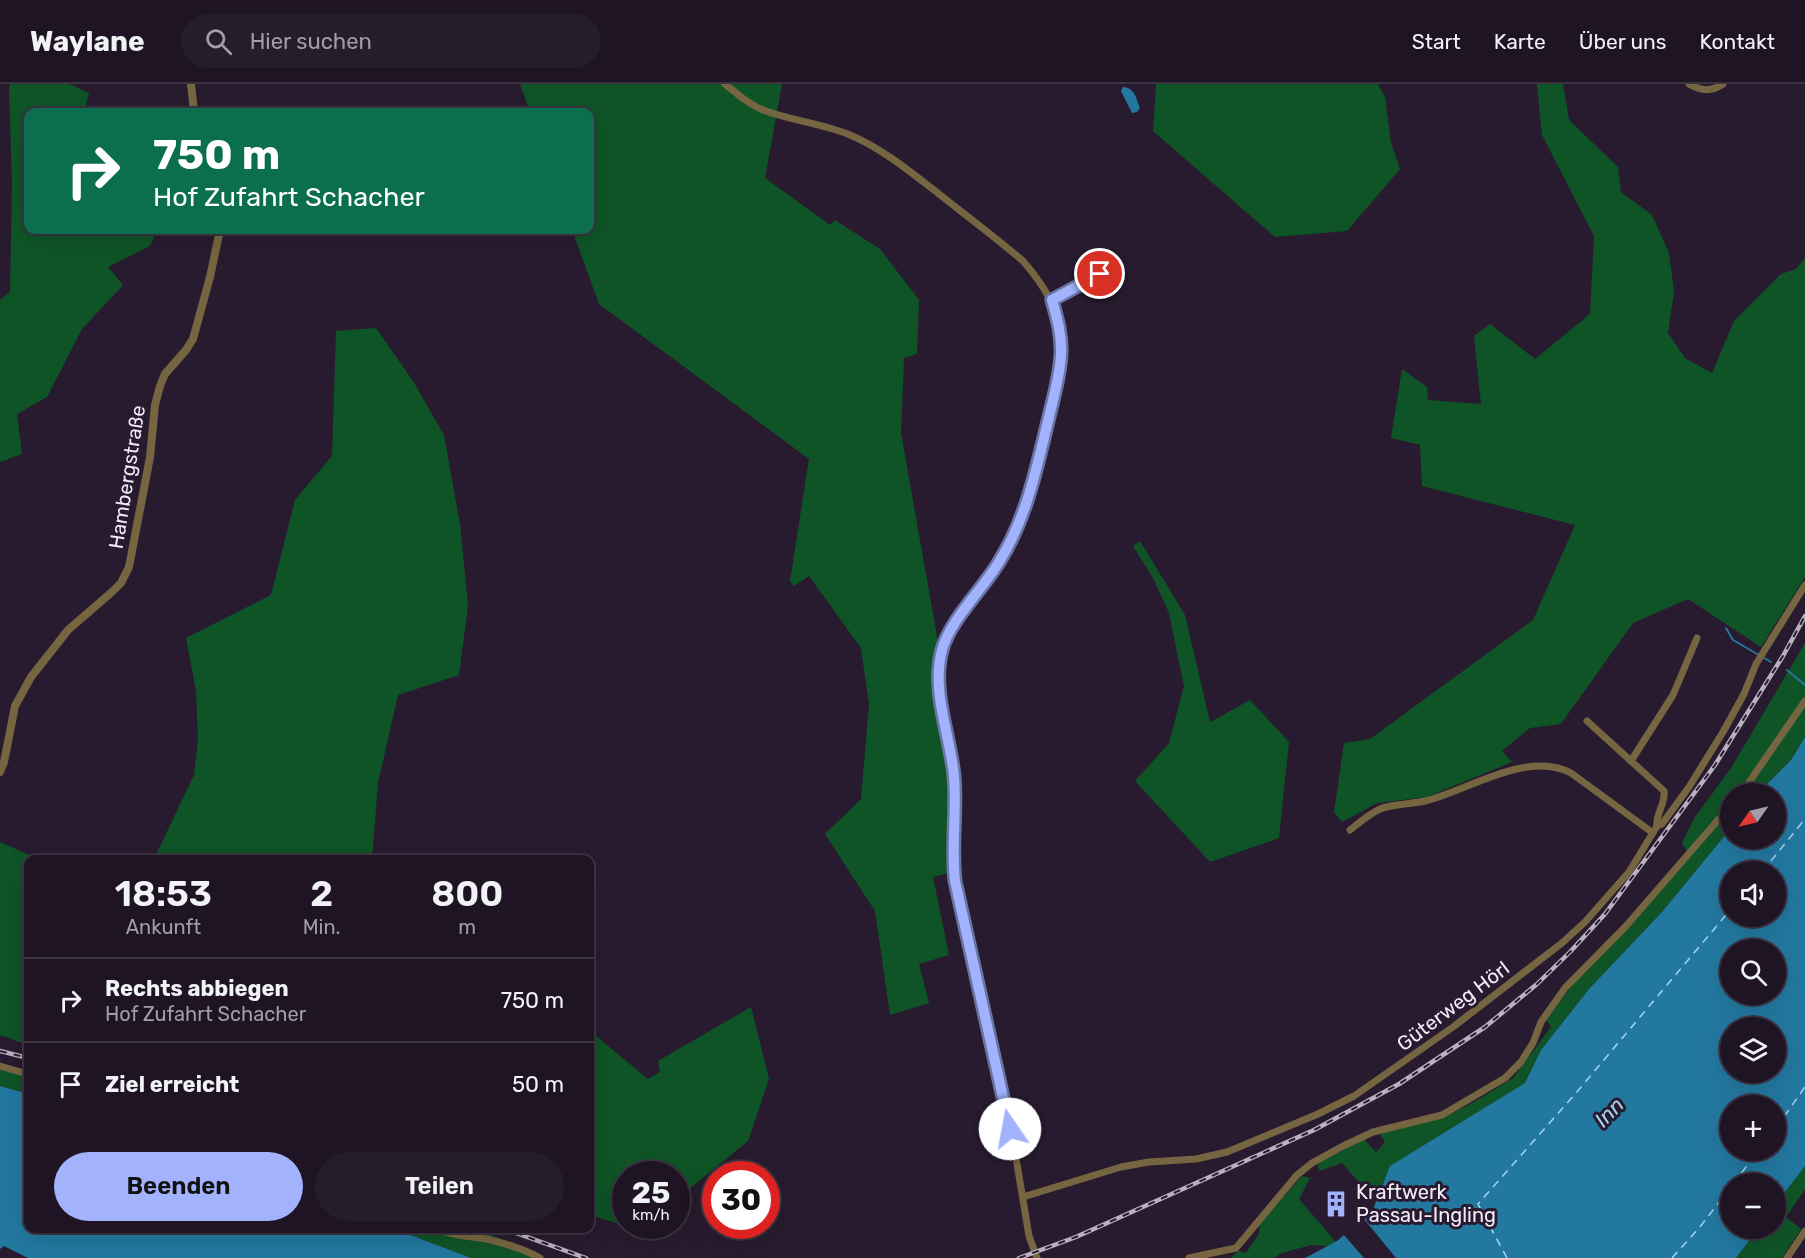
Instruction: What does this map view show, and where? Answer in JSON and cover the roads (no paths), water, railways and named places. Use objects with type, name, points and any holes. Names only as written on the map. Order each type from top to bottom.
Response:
[{"type":"street","points":[[191,84],[194,108]]},
{"type":"street","points":[[725,84],[761,109],[829,127],[873,146],[1023,261],[1052,300],[1060,337],[1060,370],[1026,508],[1016,533],[990,577],[953,626],[945,641],[939,665],[939,687],[954,775],[955,812],[952,846],[955,881],[1015,1152],[1029,1236],[1037,1258]]},
{"type":"street","points":[[1689,84],[1701,90],[1711,90],[1723,84]]},
{"type":"street","name":"Hambergstraße","points":[[0,772],[15,706],[31,677],[68,630],[113,591],[129,567],[150,457],[155,405],[160,386],[165,374],[193,339],[219,234]]},
{"type":"street","points":[[1052,300],[1100,274]]},
{"type":"street","name":"Güterweg Hörl","points":[[1023,1197],[1121,1167],[1149,1162],[1196,1159],[1227,1152],[1318,1114],[1354,1096],[1453,1027],[1562,943],[1585,922],[1617,886],[1642,852],[1657,826],[1662,824],[1689,787],[1744,694],[1762,653],[1805,585]]},
{"type":"street","points":[[1631,761],[1673,695],[1697,638]]},
{"type":"street","points":[[1748,783],[1805,701]]},
{"type":"street","points":[[1587,721],[1664,791],[1663,804],[1656,821],[1657,826]]},
{"type":"street","points":[[1350,830],[1381,808],[1427,800],[1506,771],[1527,766],[1544,766],[1563,768],[1571,772],[1653,833]]},
{"type":"street","points":[[1189,1258],[1236,1248],[1297,1175],[1312,1163],[1373,1132],[1442,1115],[1505,1078],[1521,1062],[1533,1043],[1541,1022],[1565,988],[1626,926],[1720,818]]},
{"type":"street","points":[[0,1065],[24,1073]]},
{"type":"street","points":[[1787,1258],[1805,1231]]},
{"type":"street","points":[[446,1233],[488,1240],[528,1251],[540,1258]]},
{"type":"water","points":[[1123,87],[1130,89],[1134,94],[1140,108],[1137,112],[1132,113],[1121,91]]},
{"type":"water","name":"Inn","points":[[1805,737],[1805,1166],[1786,1191],[1786,1173],[1720,1173],[1720,1239],[1750,1239],[1736,1258],[1396,1258],[1364,1219],[1372,1212],[1390,1166],[1525,1083],[1541,1050],[1589,989],[1662,912],[1720,841],[1720,849],[1786,849],[1786,783],[1768,783],[1791,760]]},
{"type":"water","points":[[0,1086],[24,1093],[24,1233],[405,1233],[471,1258],[28,1258],[4,1246],[0,1249]]},
{"type":"water","points":[[1344,1235],[1364,1258],[1305,1258],[1337,1241]]},
{"type":"waterway","points":[[1726,628],[1733,640],[1771,662]]},
{"type":"waterway","points":[[1787,670],[1805,685]]},
{"type":"railway","points":[[1019,1258],[1076,1237],[1314,1130],[1399,1084],[1485,1027],[1537,984],[1605,914],[1715,765],[1783,656],[1805,616]]},
{"type":"railway","points":[[0,1051],[24,1057]]},
{"type":"railway","points":[[516,1233],[586,1258]]},
{"type":"place","name":"Kraftwerk Passau-Ingling","points":[[1336,1204]]}]
